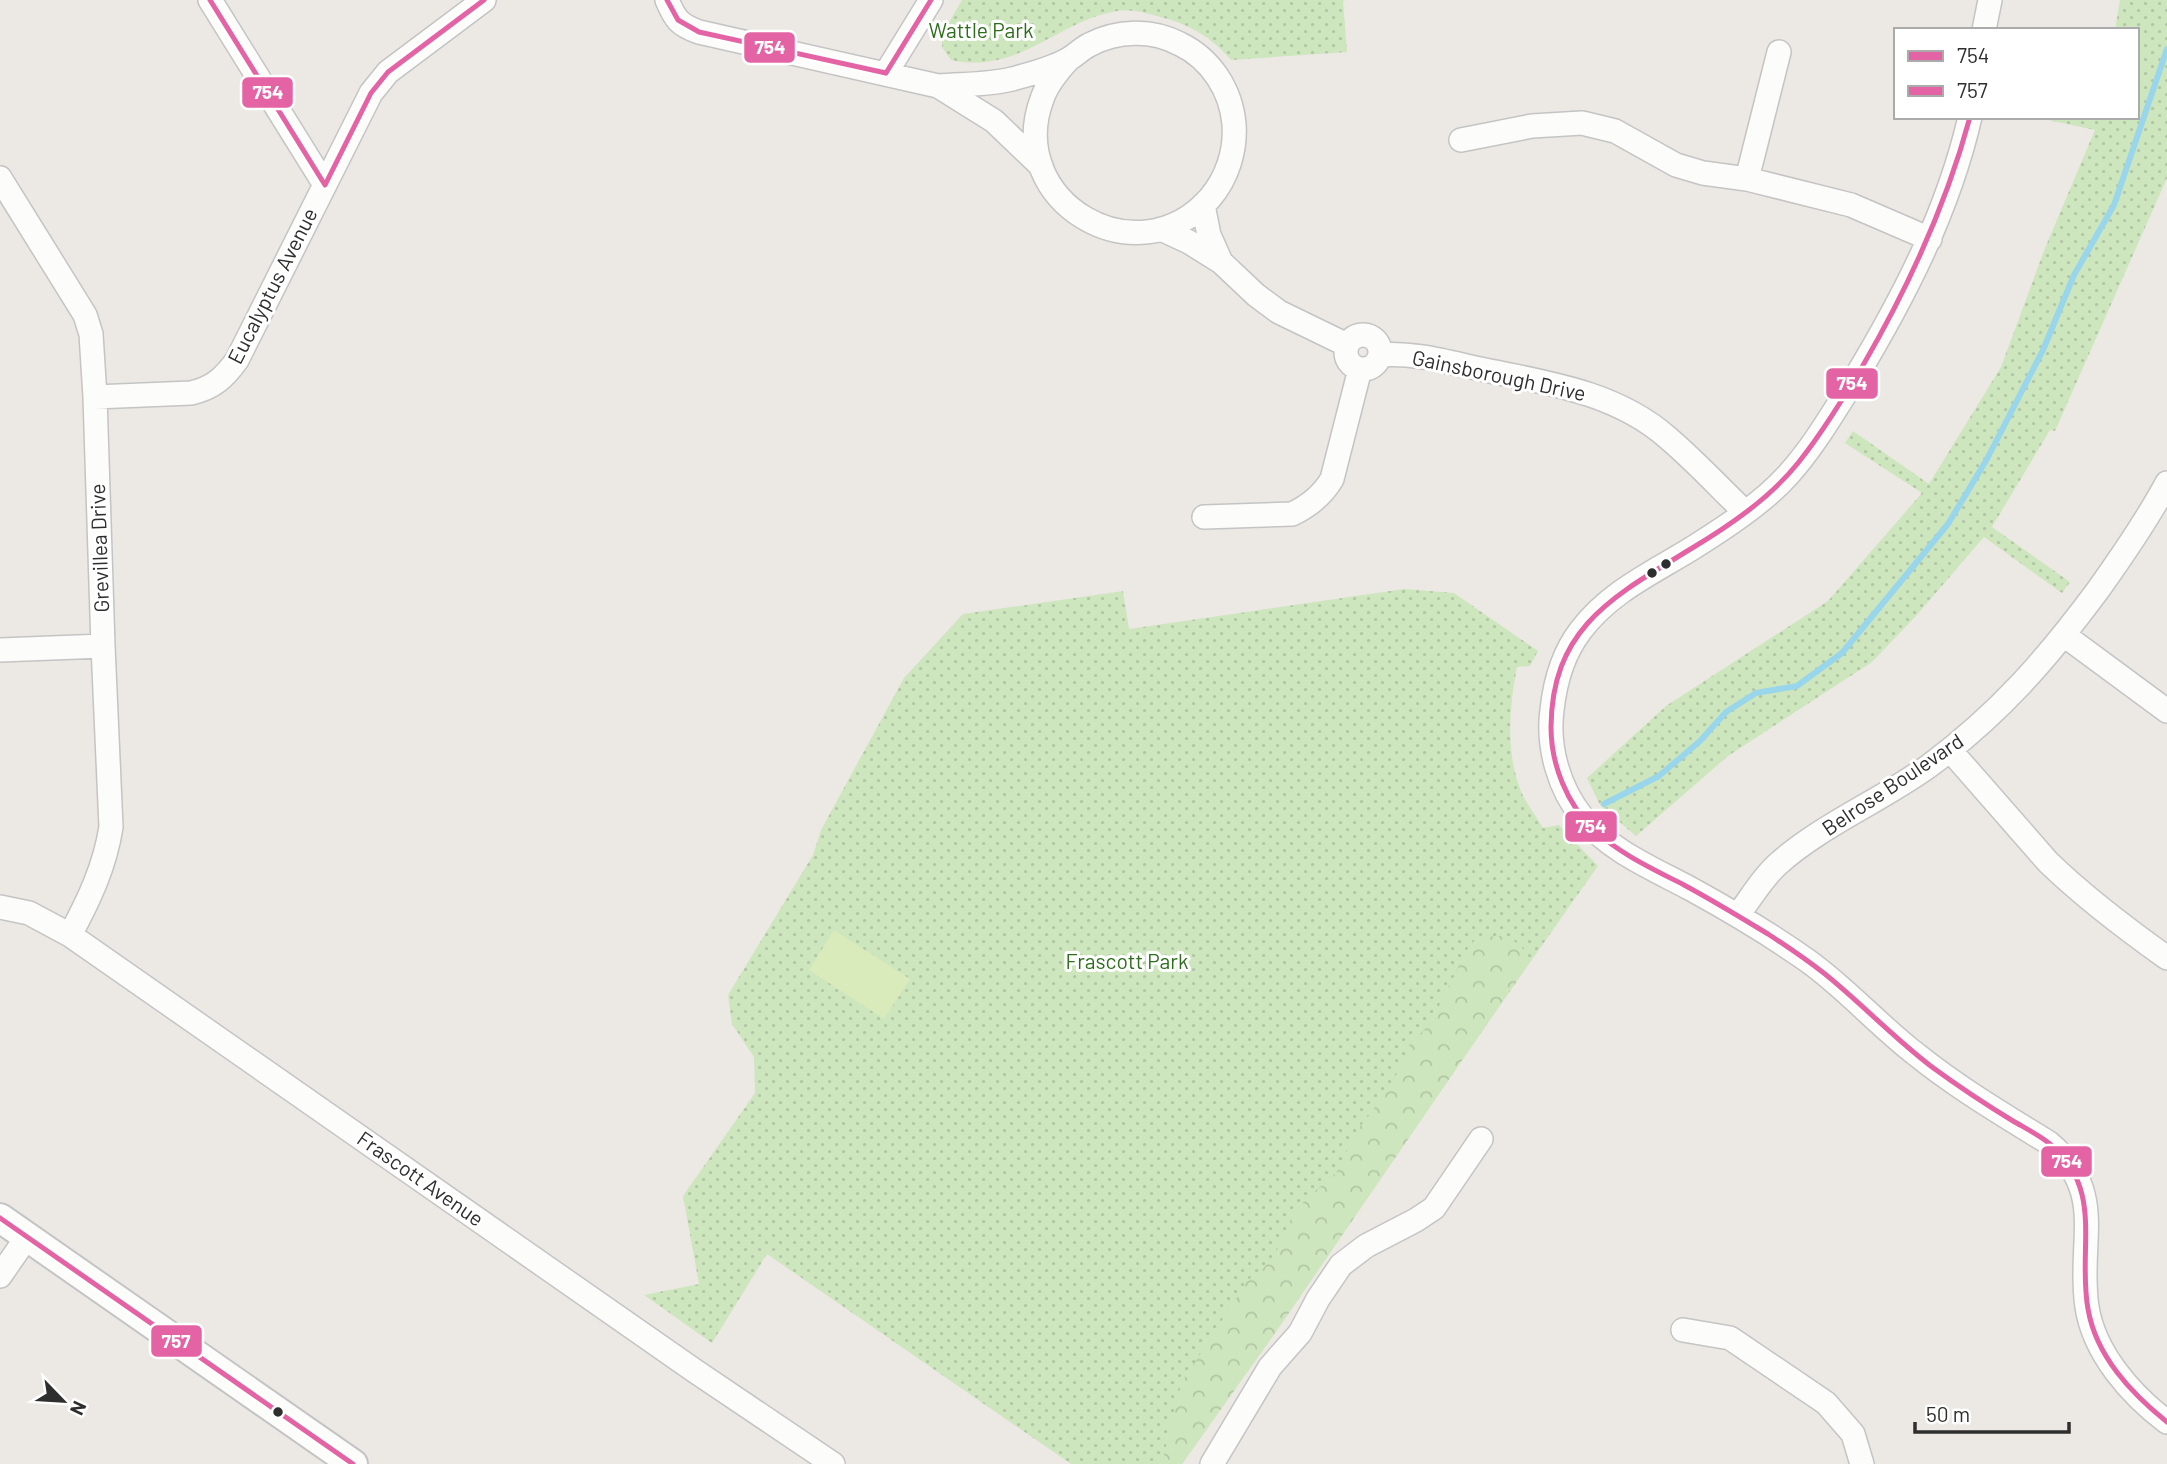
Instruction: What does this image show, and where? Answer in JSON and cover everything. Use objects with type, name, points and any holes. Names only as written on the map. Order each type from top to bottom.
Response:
[{"type":"street","points":[[210,0],[325,185]]},
{"type":"street","name":"Eucalyptus Avenue","points":[[95,397],[191,393],[207,389],[219,382],[237,360],[371,93],[388,72],[484,0]]},
{"type":"street","points":[[667,0],[674,16],[685,27],[699,32],[938,86],[993,121],[1041,166]]},
{"type":"street","points":[[886,73],[931,0]]},
{"type":"street","points":[[1984,28],[1990,0]]},
{"type":"street","points":[[1136,33],[1160,36],[1183,45],[1212,69],[1229,101],[1233,114],[1234,138],[1230,163],[1225,174],[1203,205],[1184,219],[1161,229],[1121,231],[1108,229],[1083,218],[1062,201],[1041,166],[1036,141],[1039,108],[1052,78],[1077,52],[1099,40],[1136,33]]},
{"type":"street","points":[[1746,179],[1779,52]]},
{"type":"street","points":[[938,86],[1008,80],[1068,60]]},
{"type":"street","points":[[1969,119],[1948,192],[1930,239],[1878,340],[1817,440],[1786,478],[1745,512],[1617,594],[1590,619],[1571,645],[1564,661],[1550,724],[1557,770],[1562,782],[1574,807],[1596,832],[1620,849],[1738,915],[1811,963],[1915,1054],[2049,1143],[2067,1160],[2079,1178],[2085,1199],[2086,1297],[2094,1335],[2109,1361],[2127,1383],[2151,1410],[2167,1422]]},
{"type":"street","points":[[1461,140],[1532,127],[1582,123],[1615,131],[1676,165],[1851,205],[1930,239]]},
{"type":"street","name":"Grevillea Drive","points":[[0,178],[85,315],[91,334],[111,827],[102,870],[70,935]]},
{"type":"street","points":[[1203,205],[1209,235],[1221,262]]},
{"type":"street","points":[[1161,229],[1189,242],[1221,262],[1279,313],[1348,345]]},
{"type":"street","points":[[1360,335],[1371,336],[1378,344],[1380,355],[1375,364],[1360,369],[1351,365],[1348,360],[1348,345],[1360,335]]},
{"type":"street","name":"Gainsborough Drive","points":[[1380,355],[1412,355],[1559,385],[1608,402],[1637,416],[1667,436],[1745,512]]},
{"type":"street","points":[[1204,517],[1292,514],[1304,509],[1325,491],[1332,479],[1360,369]]},
{"type":"street","name":"Belrose Boulevard","points":[[1738,915],[1777,864],[1815,837],[1913,778],[1973,732],[2023,684],[2064,635],[2165,493]]},
{"type":"street","points":[[2064,635],[2167,711]]},
{"type":"street","points":[[0,650],[103,646]]},
{"type":"street","points":[[1950,750],[2065,878],[2167,958]]},
{"type":"street","name":"Frascott Avenue","points":[[0,907],[29,913],[70,935],[695,1371],[833,1464]]},
{"type":"street","points":[[1212,1464],[1270,1367],[1300,1334],[1318,1299],[1341,1265],[1367,1246],[1434,1208],[1481,1139]]},
{"type":"street","points":[[0,1219],[353,1464]]},
{"type":"street","points":[[0,1276],[27,1237]]},
{"type":"street","points":[[1684,1329],[1730,1338],[1826,1404],[1853,1434],[1862,1464]]},
{"type":"green space","name":"Wattle Park","points":[[962,0],[1346,0],[1343,1],[1347,52],[1231,60],[1209,39],[1183,24],[1147,13],[1122,10],[1075,25],[1018,54],[975,63],[951,60],[942,47],[942,34]]},
{"type":"green space","points":[[2120,0],[2167,0],[2167,178],[2055,431],[2050,430],[1992,527],[2070,582],[2062,593],[1984,537],[1872,662],[1728,756],[1636,836],[1600,805],[1587,778],[1666,706],[1828,601],[1922,493],[1845,443],[1853,431],[1929,484],[2001,367],[2045,248],[2095,130],[2043,119],[2139,119],[2139,28],[2115,28]]},
{"type":"green space","name":"Frascott Park","points":[[1404,589],[1454,593],[1538,651],[1530,666],[1517,667],[1514,683],[1510,732],[1517,781],[1543,828],[1559,825],[1598,866],[1182,1464],[1071,1464],[767,1254],[712,1343],[644,1295],[699,1284],[683,1196],[755,1093],[754,1057],[732,1024],[728,995],[813,855],[821,830],[904,678],[963,614],[1123,591],[1129,629]]},
{"type":"green space","points":[[834,930],[910,979],[884,1019],[809,970]]},
{"type":"green space","points":[[1501,936],[1519,944],[1530,961],[1278,1329],[1182,1464],[1167,1464],[1163,1460],[1177,1397],[1184,1379],[1248,1280],[1263,1269],[1275,1254],[1290,1221],[1305,1200],[1336,1173],[1357,1130],[1402,1066],[1410,1044],[1430,1024],[1462,956],[1474,941]]},
{"type":"waterway","points":[[1604,804],[1659,776],[1700,741],[1726,712],[1756,693],[1797,686],[1842,653],[1948,524],[1987,459],[2043,350],[2074,275],[2114,205],[2167,49]]},
{"type":"transit line","name":"754","points":[[210,0],[325,185]]},
{"type":"transit line","name":"754","points":[[325,185],[371,93],[388,72],[484,0]]},
{"type":"transit line","name":"754","points":[[667,0],[678,20],[699,32],[886,73]]},
{"type":"transit line","name":"754","points":[[886,73],[931,0]]},
{"type":"transit line","name":"754","points":[[1969,119],[1937,214],[1910,277],[1862,367],[1824,428],[1787,476],[1748,511],[1636,583],[1592,618],[1575,639],[1562,664],[1554,693],[1551,727],[1554,755],[1562,783],[1576,808],[1584,820],[1604,839],[1737,915],[1797,954],[1839,985],[1932,1067],[2046,1141],[2067,1162],[2078,1181],[2083,1201],[2085,1287],[2092,1326],[2107,1358],[2117,1372],[2128,1386],[2167,1422]]},
{"type":"transit line","name":"757","points":[[0,1218],[353,1464]]}]
